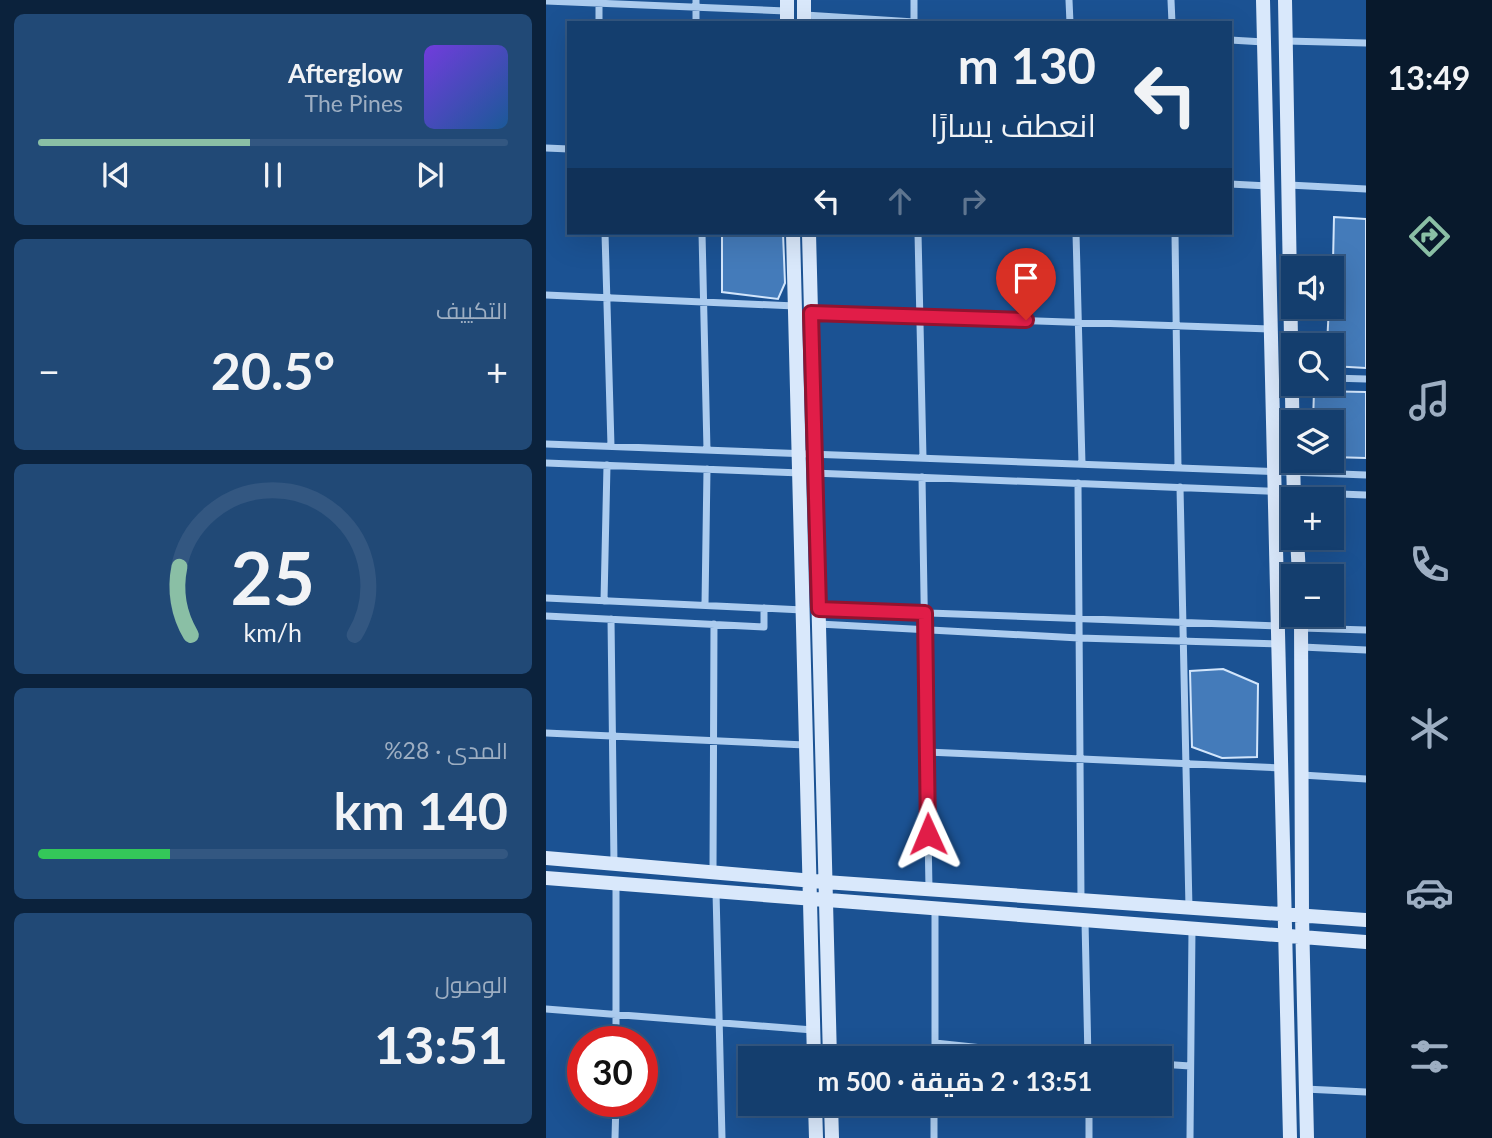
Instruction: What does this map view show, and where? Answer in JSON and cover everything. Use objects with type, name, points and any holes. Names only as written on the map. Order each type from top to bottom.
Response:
[{"type":"main road","points":[[804,0],[804,19]]},
{"type":"main road","points":[[1263,0],[1290,1138]]},
{"type":"main road","points":[[1285,0],[1292,333]]},
{"type":"main road","points":[[793,235],[814,1046]]},
{"type":"main road","points":[[809,235],[830,1046]]},
{"type":"main road","points":[[1302,627],[1302,937],[1307,1138]]},
{"type":"main road","points":[[546,858],[825,882],[1366,920]]},
{"type":"main road","points":[[546,878],[826,902],[1366,942]]},
{"type":"main road","points":[[816,1116],[816,1138]]},
{"type":"main road","points":[[831,1116],[832,1138]]},
{"type":"street","points":[[914,0],[914,21]]},
{"type":"street","points":[[1069,0],[1070,21]]},
{"type":"street","points":[[1171,0],[1172,21]]},
{"type":"street","points":[[546,2],[696,4],[787,11]]},
{"type":"street","points":[[599,2],[599,21]]},
{"type":"street","points":[[804,19],[877,21]]},
{"type":"street","points":[[1232,40],[1264,42]]},
{"type":"street","points":[[1286,41],[1366,43]]},
{"type":"street","points":[[546,148],[567,149]]},
{"type":"street","points":[[1232,184],[1268,186]]},
{"type":"street","points":[[1289,185],[1366,189]]},
{"type":"street","points":[[605,235],[611,446]]},
{"type":"street","points":[[702,235],[707,450]]},
{"type":"street","points":[[918,235],[923,458]]},
{"type":"street","points":[[1076,235],[1082,464]]},
{"type":"street","points":[[1175,235],[1178,468]]},
{"type":"street","points":[[546,295],[795,306]]},
{"type":"street","points":[[811,313],[1271,329]]},
{"type":"street","points":[[1344,378],[1366,379]]},
{"type":"street","points":[[546,444],[1178,468],[1281,469]]},
{"type":"street","points":[[546,463],[1281,492]]},
{"type":"street","points":[[604,601],[607,465]]},
{"type":"street","points":[[705,605],[707,469]]},
{"type":"street","points":[[1344,472],[1366,475]]},
{"type":"street","points":[[922,477],[929,889]]},
{"type":"street","points":[[1078,483],[1082,900]]},
{"type":"street","points":[[1180,487],[1189,908]]},
{"type":"street","points":[[1344,495],[1366,495]]},
{"type":"street","points":[[546,598],[803,610]]},
{"type":"street","points":[[546,616],[764,627],[764,608]]},
{"type":"street","points":[[819,617],[925,613],[1278,626]]},
{"type":"street","points":[[819,617],[925,630],[1278,644]]},
{"type":"street","points":[[611,620],[614,863]]},
{"type":"street","points":[[713,872],[714,624]]},
{"type":"street","points":[[1340,627],[1366,631]]},
{"type":"street","points":[[1302,647],[1366,650]]},
{"type":"street","points":[[546,733],[806,745]]},
{"type":"street","points":[[927,752],[1281,768]]},
{"type":"street","points":[[1302,775],[1366,779]]},
{"type":"street","points":[[616,884],[616,1026]]},
{"type":"street","points":[[716,892],[722,1138]]},
{"type":"street","points":[[935,910],[935,1046]]},
{"type":"street","points":[[1085,921],[1088,1046]]},
{"type":"street","points":[[1190,1138],[1192,929]]},
{"type":"street","points":[[546,1009],[814,1031]]},
{"type":"street","points":[[935,1043],[964,1046]]},
{"type":"street","points":[[1172,1065],[1190,1066]]},
{"type":"street","points":[[1305,1088],[1366,1093]]},
{"type":"street","points":[[934,1116],[934,1138]]},
{"type":"street","points":[[1089,1116],[1089,1138]]},
{"type":"street","points":[[615,1138],[616,1117]]},
{"type":"building","points":[[1334,217],[1366,219],[1366,368],[1344,367],[1344,333],[1328,333],[1328,319],[1344,319],[1344,256],[1333,256]]},
{"type":"building","points":[[722,235],[783,235],[785,283],[778,299],[722,292]]},
{"type":"building","points":[[1344,392],[1366,392],[1366,458],[1344,457],[1344,410],[1313,410],[1314,396],[1344,396]]},
{"type":"building","points":[[1223,669],[1258,684],[1257,757],[1222,758],[1192,747],[1190,671]]},
{"type":"route","points":[[928,834],[925,613],[819,609],[811,313],[1026,320]]}]
